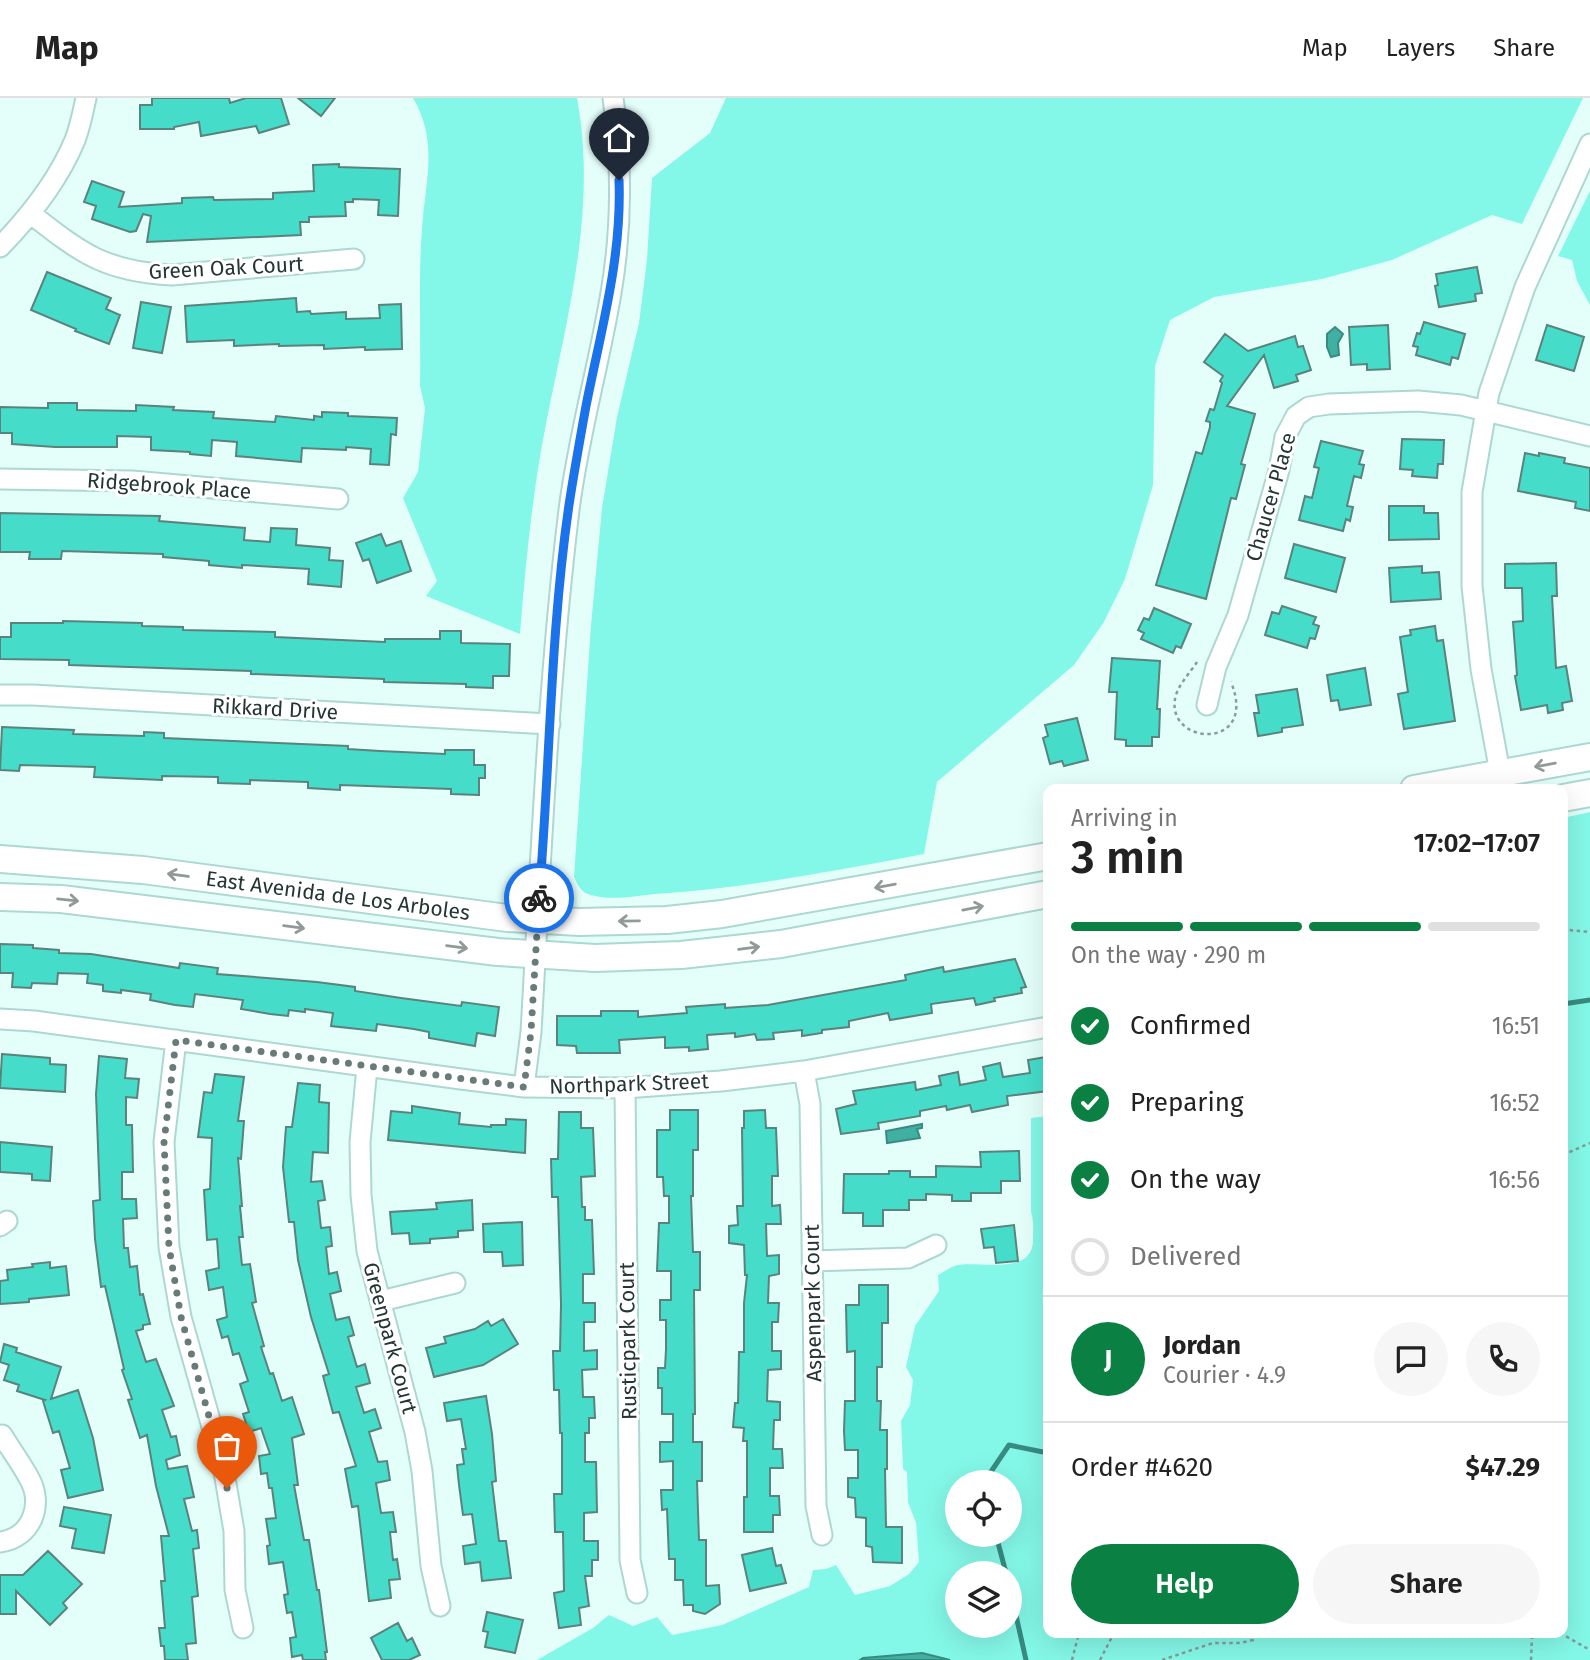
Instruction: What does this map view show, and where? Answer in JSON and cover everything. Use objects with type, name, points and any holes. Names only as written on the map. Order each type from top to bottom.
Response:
[{"type":"main road","points":[[1468,784],[1501,781],[1590,757]]},
{"type":"main road","points":[[1568,797],[1590,793]]},
{"type":"main road","name":"East Avenida de Los Arboles","points":[[0,859],[144,870],[463,913],[579,922],[667,920],[722,914],[1043,857]]},
{"type":"main road","name":"East Avenida de Los Arboles","points":[[0,897],[61,899],[536,955],[595,958],[681,955],[781,944],[1043,895]]},
{"type":"street","points":[[0,247],[30,213],[57,176],[75,138],[86,98]]},
{"type":"street","points":[[524,1087],[536,955],[550,724],[569,508],[617,254],[620,204],[618,131],[613,98]]},
{"type":"street","points":[[1501,781],[1480,668],[1472,586],[1472,492],[1489,393],[1525,286],[1590,144]]},
{"type":"street","name":"Green Oak Court","points":[[30,213],[88,256],[143,274],[172,275],[354,259]]},
{"type":"street","name":"Chaucer Place","points":[[1207,705],[1216,667],[1238,615],[1279,470],[1284,437],[1296,415],[1309,407],[1329,404],[1418,401],[1461,405],[1590,436]]},
{"type":"street","name":"Ridgebrook Place","points":[[0,480],[132,481],[338,499]]},
{"type":"street","name":"Rikkard Drive","points":[[0,695],[550,724]]},
{"type":"street","name":"Northpark Street","points":[[0,1019],[34,1021],[524,1087],[625,1088],[721,1081],[804,1071],[1043,1028]]},
{"type":"street","points":[[176,1040],[164,1142],[169,1247],[181,1317],[223,1466],[234,1531],[235,1590],[243,1628]]},
{"type":"street","name":"Greenpark Court","points":[[367,1067],[360,1142],[360,1195],[367,1251],[415,1432],[422,1471],[431,1566],[440,1606]]},
{"type":"street","name":"Aspenpark Court","points":[[804,1071],[810,1104],[816,1506],[822,1535]]},
{"type":"street","name":"Rusticpark Court","points":[[625,1088],[630,1560],[636,1593]]},
{"type":"street","points":[[812,1261],[908,1258],[936,1245]]},
{"type":"street","points":[[381,1301],[455,1283]]},
{"type":"street","points":[[0,1542],[13,1539],[25,1530],[32,1520],[35,1505],[30,1479],[2,1435]]},
{"type":"path","points":[[1202,654],[1177,690],[1174,703],[1182,725],[1205,736],[1229,728],[1238,713],[1237,694],[1231,683],[1231,673]]},
{"type":"path","points":[[1568,930],[1590,932]]},
{"type":"path","points":[[1568,1153],[1590,1143]]},
{"type":"path","points":[[1072,1660],[1078,1638]]},
{"type":"path","points":[[1100,1660],[1111,1638]]},
{"type":"path","points":[[1162,1660],[1213,1643],[1240,1643],[1252,1638]]},
{"type":"path","points":[[1532,1638],[1533,1660]]},
{"type":"path","points":[[1568,1638],[1590,1650]]},
{"type":"shaded area","points":[[413,98],[577,98],[583,142],[581,229],[576,273],[538,468],[520,634],[426,596],[437,581],[403,498],[418,472],[425,408],[420,386],[420,288],[428,146],[421,114]]},
{"type":"shaded area","points":[[726,98],[1583,98],[1522,224],[1492,215],[1392,260],[1322,279],[1214,297],[1170,320],[1155,366],[1153,485],[1125,579],[1104,622],[1074,665],[937,782],[924,854],[757,883],[623,898],[599,897],[580,888],[574,877],[591,625],[602,508],[617,417],[639,323],[647,259],[652,178],[710,133]]},
{"type":"shaded area","points":[[1590,191],[1590,305],[1577,281],[1572,260],[1558,256]]},
{"type":"shaded area","points":[[1335,327],[1343,334],[1338,343],[1339,355],[1331,357],[1327,347],[1327,334]]},
{"type":"shaded area","points":[[1590,812],[1590,1660],[537,1660],[593,1628],[609,1615],[633,1626],[657,1617],[672,1635],[722,1625],[809,1587],[813,1570],[836,1565],[855,1595],[890,1586],[909,1574],[919,1562],[916,1523],[908,1502],[907,1472],[903,1469],[901,1421],[910,1405],[913,1380],[906,1367],[915,1326],[939,1291],[938,1275],[958,1265],[1015,1263],[1024,1259],[1031,1251],[1033,1240],[1031,1118],[1043,1117],[1043,1638],[1568,1638],[1568,817]]},
{"type":"shaded area","points":[[922,1124],[922,1128],[917,1129],[920,1138],[887,1143],[886,1131]]},
{"type":"shaded area","points":[[922,1653],[950,1660],[860,1660],[863,1658]]},
{"type":"building","points":[[152,98],[229,98],[230,103],[246,98],[281,98],[289,124],[259,133],[256,126],[201,136],[199,122],[174,129],[140,129],[140,105],[152,105]]},
{"type":"building","points":[[298,98],[335,98],[321,116]]},
{"type":"building","points":[[339,164],[339,167],[400,169],[398,216],[378,215],[379,200],[353,199],[353,202],[345,202],[346,216],[309,217],[309,222],[300,222],[301,235],[147,242],[151,216],[143,214],[136,231],[130,232],[92,219],[96,206],[84,202],[92,181],[124,192],[119,207],[182,203],[182,198],[273,199],[273,193],[314,191],[313,165]]},
{"type":"building","points":[[1477,267],[1482,293],[1475,294],[1476,301],[1439,307],[1436,274]]},
{"type":"building","points":[[47,272],[111,298],[106,309],[120,315],[109,344],[31,310]]},
{"type":"building","points":[[296,298],[297,312],[346,312],[346,319],[380,318],[379,305],[401,304],[402,349],[324,349],[324,345],[279,344],[234,346],[234,340],[187,342],[185,306]]},
{"type":"building","points":[[141,302],[171,307],[162,353],[133,348]]},
{"type":"building","points":[[1424,322],[1465,334],[1458,359],[1452,357],[1450,365],[1416,355],[1418,347],[1413,346]]},
{"type":"building","points":[[1388,325],[1390,369],[1367,370],[1367,364],[1351,365],[1349,327]]},
{"type":"building","points":[[1547,325],[1584,337],[1574,371],[1536,360]]},
{"type":"building","points":[[1225,334],[1248,351],[1295,336],[1298,347],[1303,346],[1311,370],[1296,375],[1298,381],[1274,388],[1264,355],[1227,406],[1255,414],[1241,464],[1245,465],[1236,499],[1231,498],[1206,599],[1156,585],[1196,452],[1202,454],[1210,427],[1210,422],[1206,421],[1210,409],[1214,410],[1222,383],[1220,381],[1223,376],[1204,362]]},
{"type":"building","points":[[48,403],[77,403],[77,410],[136,411],[136,405],[174,407],[173,410],[214,412],[213,418],[275,422],[276,416],[314,420],[314,416],[322,417],[322,412],[348,413],[348,416],[397,418],[396,435],[391,434],[389,465],[370,464],[371,449],[302,448],[301,462],[236,456],[237,442],[212,440],[211,456],[151,450],[151,437],[117,436],[117,447],[55,447],[12,444],[12,433],[0,433],[0,407],[48,408]]},
{"type":"building","points":[[1402,439],[1444,440],[1443,464],[1438,464],[1437,478],[1412,476],[1413,470],[1400,469]]},
{"type":"building","points":[[1321,441],[1363,451],[1359,464],[1364,465],[1361,478],[1354,476],[1347,506],[1353,507],[1350,521],[1346,519],[1343,531],[1299,520],[1305,496],[1312,498],[1319,468],[1314,467]]},
{"type":"building","points":[[1525,453],[1565,458],[1564,463],[1590,468],[1590,511],[1575,508],[1576,502],[1518,491]]},
{"type":"building","points":[[1389,506],[1424,506],[1424,513],[1438,513],[1439,539],[1389,540]]},
{"type":"building","points":[[0,513],[160,516],[159,521],[245,528],[244,540],[270,542],[271,528],[297,529],[296,545],[330,548],[329,560],[343,561],[341,587],[308,584],[309,569],[209,565],[209,561],[163,557],[163,554],[62,551],[61,559],[29,559],[30,552],[0,552]]},
{"type":"building","points":[[381,534],[386,546],[401,541],[411,571],[377,583],[369,559],[363,561],[356,543]]},
{"type":"building","points":[[1294,544],[1345,558],[1336,592],[1285,578]]},
{"type":"building","points":[[1556,563],[1557,596],[1552,596],[1556,668],[1566,666],[1572,701],[1562,703],[1563,710],[1548,713],[1547,705],[1521,710],[1515,676],[1513,622],[1523,621],[1522,588],[1505,588],[1505,564]]},
{"type":"building","points":[[1422,566],[1422,573],[1439,572],[1441,599],[1391,602],[1389,568]]},
{"type":"building","points":[[1282,606],[1316,617],[1313,624],[1319,626],[1315,639],[1310,638],[1307,648],[1265,635],[1272,612],[1279,614]]},
{"type":"building","points":[[1154,608],[1191,624],[1181,648],[1176,646],[1173,653],[1141,639],[1144,633],[1138,630],[1144,618],[1149,620]]},
{"type":"building","points":[[11,623],[142,623],[142,626],[183,627],[183,630],[275,632],[275,637],[385,642],[385,639],[440,639],[440,631],[461,631],[461,643],[510,644],[509,676],[493,676],[493,688],[466,687],[466,684],[384,682],[384,679],[251,674],[251,671],[69,665],[69,660],[0,659],[0,637],[11,637]]},
{"type":"building","points":[[1435,626],[1437,641],[1443,640],[1455,721],[1404,729],[1398,694],[1408,692],[1400,637],[1411,635],[1410,630]]},
{"type":"building","points":[[1112,658],[1160,661],[1157,709],[1160,709],[1159,737],[1152,737],[1152,746],[1126,746],[1126,740],[1115,739],[1117,692],[1109,692]]},
{"type":"building","points":[[1365,668],[1371,705],[1340,710],[1338,700],[1331,701],[1327,675]]},
{"type":"building","points":[[1297,689],[1303,725],[1258,736],[1254,713],[1259,713],[1256,695]]},
{"type":"building","points":[[1077,718],[1088,760],[1064,766],[1062,761],[1050,764],[1043,738],[1048,736],[1045,725]]},
{"type":"building","points":[[2,727],[74,730],[73,734],[144,736],[144,732],[164,733],[164,738],[348,746],[348,749],[380,751],[445,754],[445,750],[474,750],[474,765],[485,765],[485,778],[479,778],[479,795],[451,794],[451,789],[340,785],[340,790],[308,788],[308,782],[250,780],[250,784],[218,783],[218,777],[162,776],[162,780],[94,777],[95,767],[20,765],[19,771],[0,770]]},
{"type":"building","points":[[0,944],[33,945],[33,948],[59,950],[59,953],[91,954],[179,968],[180,963],[218,968],[217,974],[317,982],[355,987],[355,991],[461,1006],[462,1002],[499,1007],[495,1036],[477,1033],[475,1046],[429,1038],[429,1032],[414,1029],[377,1024],[376,1031],[331,1026],[333,1013],[305,1009],[305,1012],[289,1010],[288,1016],[270,1014],[241,1009],[243,1000],[195,994],[193,1007],[175,1005],[150,1000],[151,994],[121,990],[121,993],[103,991],[103,985],[87,983],[88,974],[58,973],[57,984],[32,983],[31,988],[12,987],[13,973],[0,973]]},
{"type":"building","points":[[1015,959],[1026,987],[1021,988],[1022,993],[994,998],[995,1001],[976,1005],[974,998],[931,1004],[932,1013],[890,1020],[888,1013],[849,1021],[849,1027],[822,1030],[822,1033],[802,1036],[802,1030],[773,1033],[774,1039],[757,1040],[755,1034],[735,1037],[735,1033],[707,1035],[708,1049],[689,1051],[689,1047],[665,1048],[665,1037],[619,1040],[620,1053],[577,1053],[576,1046],[557,1045],[557,1016],[601,1016],[601,1011],[638,1011],[638,1017],[687,1013],[686,1007],[768,1005],[906,980],[905,975],[943,967],[944,972]]},
{"type":"building","points":[[2,1054],[50,1058],[50,1064],[66,1065],[65,1092],[0,1088]]},
{"type":"building","points":[[99,1056],[127,1059],[125,1078],[139,1079],[137,1098],[126,1097],[126,1125],[132,1125],[133,1172],[122,1172],[122,1199],[136,1199],[137,1218],[123,1219],[124,1248],[128,1248],[130,1267],[137,1266],[140,1295],[143,1294],[150,1324],[143,1325],[143,1329],[136,1331],[146,1362],[156,1359],[174,1406],[162,1410],[171,1437],[176,1436],[180,1455],[166,1460],[168,1469],[187,1466],[194,1497],[184,1499],[192,1531],[197,1530],[199,1548],[193,1549],[198,1596],[192,1597],[196,1643],[186,1644],[188,1660],[165,1660],[164,1646],[161,1646],[159,1628],[165,1628],[161,1581],[165,1581],[161,1536],[169,1536],[147,1435],[140,1438],[128,1400],[132,1399],[122,1370],[124,1369],[105,1286],[101,1287],[93,1201],[100,1200],[96,1094]]},
{"type":"building","points":[[1043,1058],[1043,1092],[1007,1096],[1008,1105],[972,1112],[970,1105],[947,1110],[946,1106],[920,1111],[920,1116],[878,1123],[879,1129],[841,1134],[836,1109],[856,1104],[853,1091],[915,1082],[916,1090],[941,1085],[939,1076],[958,1072],[960,1085],[986,1080],[983,1067],[1000,1063],[1003,1077],[1030,1073],[1028,1060]]},
{"type":"building","points":[[215,1074],[244,1077],[238,1121],[244,1121],[241,1159],[238,1158],[242,1206],[243,1237],[239,1237],[242,1265],[250,1264],[256,1302],[252,1303],[270,1374],[273,1373],[282,1401],[292,1397],[304,1434],[292,1438],[298,1485],[294,1485],[304,1540],[309,1540],[319,1590],[326,1660],[303,1660],[302,1655],[292,1657],[290,1638],[296,1637],[292,1612],[287,1613],[284,1595],[288,1594],[283,1562],[269,1564],[267,1546],[270,1545],[266,1519],[276,1518],[272,1488],[269,1488],[267,1473],[261,1474],[259,1456],[270,1454],[261,1428],[249,1432],[243,1414],[249,1412],[240,1384],[248,1381],[239,1353],[233,1355],[228,1336],[222,1338],[217,1320],[227,1317],[223,1287],[209,1290],[206,1271],[219,1268],[217,1239],[207,1240],[204,1190],[210,1189],[212,1138],[198,1137],[204,1092],[212,1093]]},
{"type":"building","points":[[298,1083],[320,1085],[319,1102],[329,1103],[328,1153],[313,1152],[311,1182],[322,1181],[325,1200],[318,1201],[321,1228],[330,1227],[332,1246],[326,1247],[329,1274],[337,1272],[341,1291],[330,1294],[336,1320],[349,1317],[354,1335],[348,1337],[357,1367],[365,1364],[370,1383],[356,1387],[364,1413],[375,1409],[381,1428],[369,1432],[378,1462],[387,1461],[390,1480],[376,1483],[381,1513],[393,1512],[396,1532],[390,1532],[393,1560],[397,1559],[400,1579],[389,1580],[391,1598],[369,1601],[358,1506],[352,1507],[345,1469],[356,1466],[339,1412],[333,1413],[323,1376],[329,1374],[311,1317],[298,1260],[294,1222],[289,1222],[283,1167],[286,1127],[292,1127]]},
{"type":"building","points":[[412,1106],[460,1113],[459,1124],[491,1127],[506,1125],[506,1119],[526,1120],[525,1153],[388,1140],[391,1111],[412,1113]]},
{"type":"building","points":[[670,1110],[698,1110],[698,1150],[693,1150],[691,1196],[693,1252],[700,1252],[700,1290],[694,1290],[693,1442],[702,1442],[702,1481],[697,1481],[699,1540],[706,1540],[706,1586],[719,1585],[720,1604],[705,1614],[693,1611],[693,1605],[684,1605],[683,1580],[675,1580],[675,1559],[669,1559],[667,1509],[662,1510],[661,1490],[673,1490],[673,1461],[660,1462],[660,1442],[673,1442],[673,1414],[662,1414],[662,1388],[658,1388],[658,1368],[665,1368],[666,1349],[666,1320],[660,1320],[660,1300],[671,1300],[671,1271],[657,1271],[659,1223],[669,1223],[669,1196],[664,1196],[663,1177],[657,1177],[657,1130],[670,1130]]},
{"type":"building","points":[[765,1110],[766,1128],[776,1128],[778,1176],[772,1176],[772,1206],[780,1205],[781,1224],[766,1224],[767,1256],[779,1255],[779,1274],[769,1276],[768,1303],[779,1303],[778,1322],[772,1322],[772,1351],[781,1351],[781,1369],[768,1370],[767,1401],[780,1402],[780,1420],[774,1420],[773,1449],[782,1449],[783,1468],[770,1468],[770,1496],[779,1496],[780,1515],[773,1515],[773,1532],[744,1532],[747,1441],[743,1441],[744,1428],[733,1427],[735,1403],[738,1403],[739,1352],[744,1352],[747,1275],[744,1245],[729,1243],[729,1226],[738,1225],[737,1206],[743,1206],[744,1111]]},
{"type":"building","points":[[559,1112],[581,1112],[581,1128],[593,1128],[595,1176],[581,1177],[585,1220],[592,1220],[594,1274],[583,1274],[583,1303],[595,1303],[595,1322],[584,1322],[584,1351],[597,1350],[597,1369],[582,1370],[583,1397],[594,1397],[595,1418],[589,1418],[589,1433],[585,1433],[585,1462],[596,1462],[597,1512],[584,1513],[584,1541],[598,1541],[598,1560],[592,1560],[592,1576],[585,1576],[589,1606],[579,1608],[581,1625],[559,1628],[554,1593],[564,1591],[563,1532],[555,1532],[554,1494],[562,1494],[562,1433],[559,1390],[554,1390],[553,1351],[560,1351],[561,1304],[558,1197],[552,1197],[551,1159],[558,1159]]},
{"type":"building","points":[[0,1142],[52,1147],[50,1181],[32,1180],[32,1174],[0,1172]]},
{"type":"building","points":[[1019,1151],[1020,1181],[1001,1181],[1001,1193],[971,1193],[971,1201],[952,1201],[952,1195],[926,1194],[926,1200],[909,1200],[909,1210],[883,1210],[883,1226],[863,1226],[863,1213],[843,1213],[844,1174],[910,1171],[910,1177],[936,1177],[936,1166],[981,1167],[980,1152]]},
{"type":"building","points":[[472,1200],[473,1230],[458,1231],[458,1237],[410,1244],[409,1233],[392,1234],[390,1212],[437,1209],[436,1203]]},
{"type":"building","points":[[522,1222],[523,1265],[503,1266],[502,1252],[484,1252],[483,1224]]},
{"type":"building","points":[[1014,1225],[1018,1261],[996,1263],[994,1247],[984,1248],[981,1229]]},
{"type":"building","points":[[50,1262],[50,1268],[66,1266],[69,1295],[0,1304],[0,1281],[8,1280],[7,1270]]},
{"type":"building","points":[[859,1285],[888,1285],[888,1323],[882,1323],[882,1367],[877,1367],[877,1401],[881,1401],[880,1430],[887,1430],[886,1527],[902,1527],[902,1563],[873,1562],[872,1547],[866,1546],[866,1518],[856,1517],[855,1498],[848,1497],[848,1478],[858,1478],[858,1450],[845,1450],[845,1401],[855,1401],[855,1351],[847,1352],[846,1305],[859,1305]]},
{"type":"building","points":[[503,1319],[518,1344],[483,1365],[434,1377],[426,1348],[446,1343],[444,1337],[475,1329],[488,1321],[491,1326]]},
{"type":"building","points":[[4,1344],[17,1348],[16,1352],[61,1367],[51,1399],[78,1390],[93,1438],[103,1490],[68,1498],[61,1470],[70,1468],[59,1431],[53,1433],[43,1401],[45,1400],[17,1391],[19,1385],[4,1380],[9,1365],[0,1362]]},
{"type":"building","points":[[486,1396],[492,1434],[496,1481],[492,1482],[499,1541],[506,1541],[511,1578],[482,1581],[480,1562],[465,1564],[463,1546],[476,1544],[472,1514],[463,1515],[459,1485],[457,1465],[464,1464],[462,1449],[466,1449],[461,1419],[447,1421],[444,1403]]},
{"type":"building","points":[[64,1507],[111,1515],[104,1553],[72,1548],[76,1529],[60,1526]]},
{"type":"building","points":[[772,1548],[776,1566],[781,1565],[786,1583],[750,1591],[742,1555]]},
{"type":"building","points":[[48,1551],[82,1584],[63,1603],[67,1608],[50,1625],[16,1591],[16,1614],[0,1614],[0,1575],[23,1575]]},
{"type":"building","points":[[487,1612],[523,1620],[515,1653],[485,1647],[488,1632],[483,1631]]},
{"type":"building","points":[[398,1623],[407,1641],[412,1638],[420,1655],[409,1660],[382,1660],[371,1638]]},
{"type":"waterway","points":[[1568,1003],[1590,1000]]},
{"type":"waterway","points":[[992,1470],[1009,1445],[1043,1452]]},
{"type":"waterway","points":[[999,1547],[1003,1561]]},
{"type":"waterway","points":[[1021,1638],[1026,1660]]},
{"type":"way so far","points":[[227,1488],[181,1317],[169,1247],[164,1142],[176,1040],[524,1087],[531,1032],[539,898]]},
{"type":"route","points":[[539,898],[556,642],[569,508],[586,407],[611,294],[617,254],[619,180]]}]
